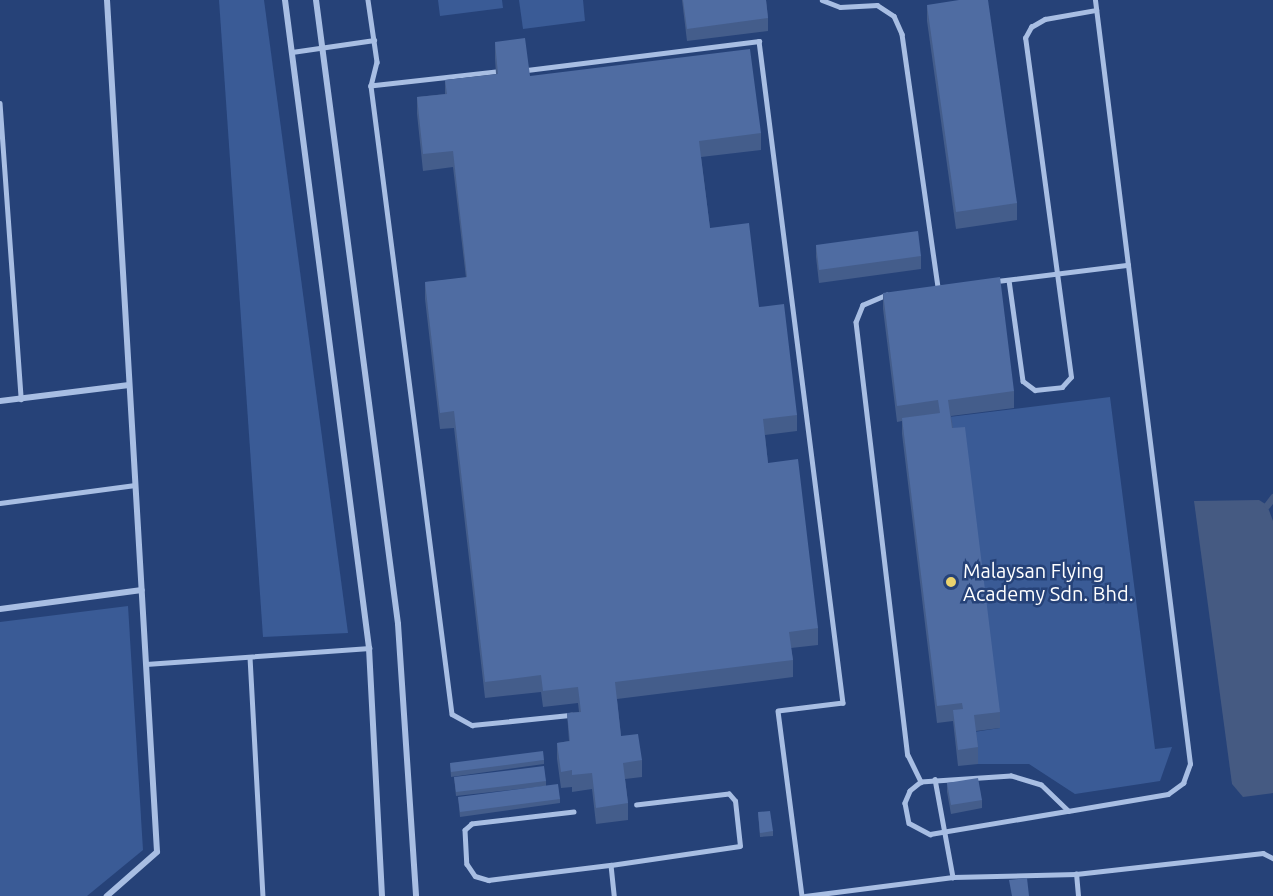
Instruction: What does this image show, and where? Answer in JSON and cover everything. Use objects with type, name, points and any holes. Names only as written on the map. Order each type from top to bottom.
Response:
[{"type":"street","points":[[107,0],[157,852],[107,896]]},
{"type":"street","points":[[285,0],[369,648],[381,896]]},
{"type":"street","points":[[316,0],[398,624],[416,896]]},
{"type":"street","points":[[0,401],[129,385]]},
{"type":"street","points":[[0,609],[142,590]]},
{"type":"lane","points":[[368,0],[377,62],[371,86],[452,714],[472,725],[571,715]]},
{"type":"lane","points":[[822,0],[840,8],[878,5],[894,16],[902,34],[938,287]]},
{"type":"lane","points":[[1068,811],[1041,785],[1011,776],[935,779],[921,783],[910,791],[905,803],[909,823],[930,834],[945,831],[1068,811],[1168,794],[1183,783],[1190,764],[1095,0]]},
{"type":"lane","points":[[1009,280],[1023,381],[1035,390],[1062,387],[1071,377],[1060,273],[1024,38],[1030,27],[1045,19],[1096,10]]},
{"type":"lane","points":[[292,52],[374,40]]},
{"type":"lane","points":[[527,70],[759,41],[843,703],[778,711],[804,896],[953,877],[1076,874],[1263,853],[1273,858]]},
{"type":"lane","points":[[371,86],[496,72]]},
{"type":"lane","points":[[0,103],[21,399]]},
{"type":"lane","points":[[985,282],[1128,265]]},
{"type":"lane","points":[[928,289],[949,286]]},
{"type":"lane","points":[[898,293],[878,296],[863,305],[856,322],[908,755],[921,783]]},
{"type":"lane","points":[[0,503],[135,485]]},
{"type":"lane","points":[[146,664],[369,648]]},
{"type":"lane","points":[[250,657],[263,896]]},
{"type":"lane","points":[[935,779],[953,877]]},
{"type":"lane","points":[[574,812],[472,824],[465,830],[467,864],[475,876],[488,880],[740,846],[735,801],[729,794],[638,805]]},
{"type":"lane","points":[[610,864],[614,896]]},
{"type":"lane","points":[[1076,874],[1078,896]]},
{"type":"shaded area","points":[[219,0],[264,0],[348,633],[263,637]]},
{"type":"shaded area","points":[[438,0],[502,0],[503,8],[440,16]]},
{"type":"shaded area","points":[[519,0],[583,0],[585,21],[523,29]]},
{"type":"shaded area","points":[[1110,397],[1155,749],[1172,747],[1160,781],[1075,794],[1029,764],[978,764],[974,732],[1000,728],[949,417]]},
{"type":"shaded area","points":[[1259,500],[1267,505],[1273,521],[1273,793],[1243,797],[1232,784],[1194,501]]},
{"type":"shaded area","points":[[128,606],[143,850],[87,896],[0,896],[0,622]]},
{"type":"building","points":[[683,0],[766,0],[768,18],[687,29]]},
{"type":"building","points":[[959,0],[988,0],[1017,203],[956,212],[927,5]]},
{"type":"building","points":[[525,38],[530,76],[750,49],[761,133],[699,141],[710,228],[749,223],[759,307],[784,304],[797,415],[763,419],[768,463],[798,459],[818,628],[789,632],[793,660],[615,682],[621,736],[638,734],[642,760],[623,763],[628,803],[596,808],[592,773],[572,775],[572,770],[561,772],[557,743],[570,741],[567,713],[581,712],[578,687],[543,691],[541,675],[485,682],[454,411],[440,413],[425,282],[467,277],[453,151],[423,154],[417,97],[447,94],[445,80],[498,74],[495,42]]},
{"type":"building","points":[[918,231],[921,256],[819,270],[816,245]]},
{"type":"building","name":"Malaysan Flying Academy Sdn. Bhd.","points":[[1000,277],[1014,391],[948,400],[952,428],[965,427],[1000,712],[974,715],[978,747],[958,750],[953,710],[963,709],[962,703],[937,706],[902,418],[940,413],[938,400],[897,406],[883,293]]},
{"type":"building","points":[[543,751],[544,760],[451,772],[450,763]]},
{"type":"building","points":[[544,766],[546,781],[456,792],[454,777]]},
{"type":"building","points":[[978,778],[982,800],[951,805],[947,783]]},
{"type":"building","points":[[558,784],[560,799],[460,812],[458,797]]},
{"type":"building","points":[[770,811],[773,831],[760,833],[758,812]]},
{"type":"building","points":[[1027,878],[1029,896],[1012,896],[1009,880]]},
{"type":"waterway","points":[[1267,505],[1273,497]]},
{"type":"place","name":"Malaysan Flying Academy Sdn. Bhd.","points":[[951,582]]}]
